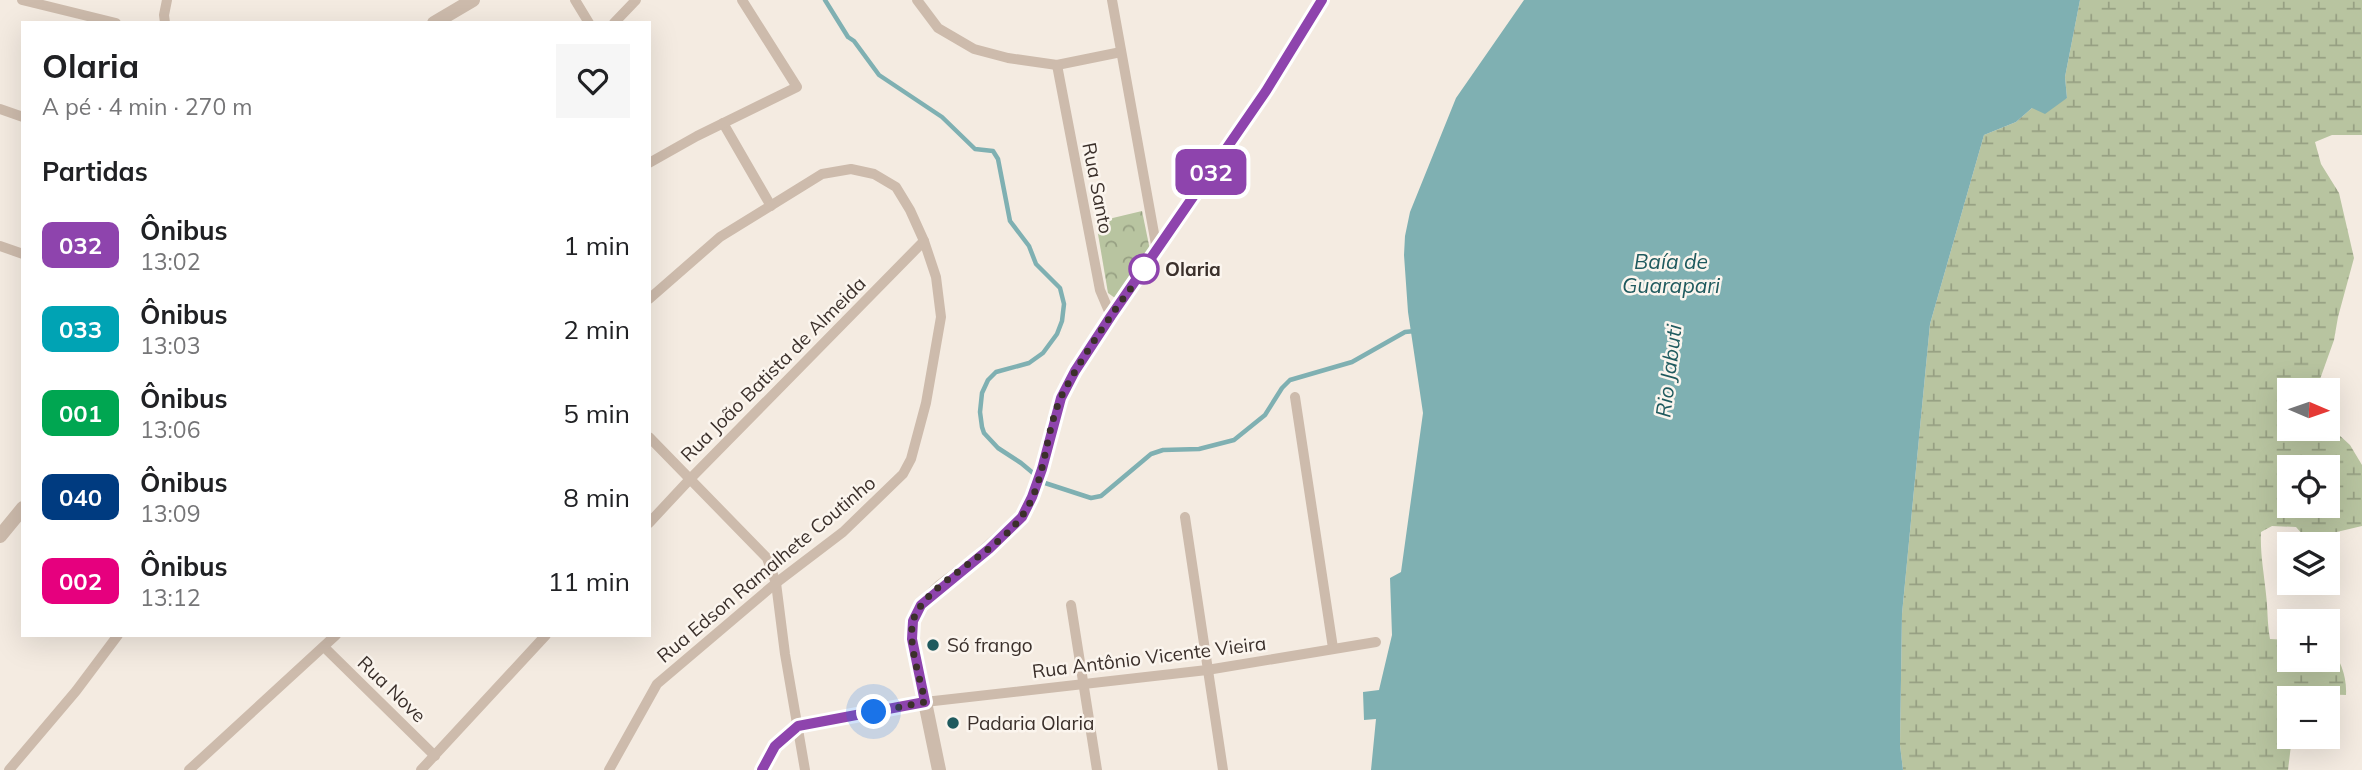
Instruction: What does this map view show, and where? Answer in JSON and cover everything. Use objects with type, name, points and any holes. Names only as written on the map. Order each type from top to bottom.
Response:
[{"type":"street","points":[[22,0],[108,21]]},
{"type":"street","points":[[164,21],[167,0]]},
{"type":"street","points":[[437,21],[473,0]]},
{"type":"street","points":[[575,0],[588,21]]},
{"type":"street","points":[[616,21],[636,0]]},
{"type":"street","points":[[651,162],[797,87],[742,0]]},
{"type":"street","points":[[917,0],[938,28],[974,49],[1008,58],[1057,65],[1121,52]]},
{"type":"street","points":[[1112,0],[1157,250]]},
{"type":"street","points":[[939,770],[912,639],[913,621],[917,612],[940,587],[974,561],[1022,517],[1042,469],[1061,398],[1111,316],[1266,91],[1322,0]]},
{"type":"street","name":"Rua Santo","points":[[1057,65],[1100,290],[1111,316]]},
{"type":"street","points":[[0,109],[21,116]]},
{"type":"street","points":[[723,123],[771,205]]},
{"type":"street","name":"Rua Edson Ramalhete Coutinho","points":[[609,770],[657,684],[776,583],[843,531],[903,474],[911,459],[926,402],[941,317],[936,277],[910,210],[896,187],[874,174],[851,169],[822,174],[720,237],[651,297]]},
{"type":"street","name":"Rua João Batista de Almeida","points":[[651,521],[924,241]]},
{"type":"street","points":[[0,246],[21,253]]},
{"type":"street","points":[[1295,397],[1333,648]]},
{"type":"street","points":[[651,439],[767,558],[776,583],[806,770]]},
{"type":"street","points":[[0,536],[21,510]]},
{"type":"street","points":[[1185,517],[1223,770]]},
{"type":"street","points":[[1071,604],[1097,770]]},
{"type":"street","points":[[9,770],[76,691],[116,637]]},
{"type":"street","points":[[189,770],[334,637]]},
{"type":"street","points":[[421,770],[544,637]]},
{"type":"street","name":"Rua Antônio Vicente Vieira","points":[[925,702],[1207,670],[1376,642]]},
{"type":"street","name":"Rua Nove","points":[[324,647],[435,756]]},
{"type":"street","points":[[762,770],[775,746],[798,726],[925,702]]},
{"type":"green space","points":[[2080,0],[2362,0],[2362,135],[2332,135],[2315,142],[2321,164],[2339,193],[2354,258],[2334,340],[2320,378],[2277,378],[2277,441],[2340,441],[2340,436],[2350,445],[2362,465],[2362,526],[2337,532],[2300,532],[2296,527],[2272,526],[2261,532],[2268,627],[2270,639],[2277,639],[2277,672],[2340,672],[2340,663],[2346,695],[2340,695],[2340,686],[2277,686],[2277,749],[2291,749],[2288,770],[1903,770],[1900,745],[1902,614],[1930,324],[1984,135],[2016,122],[2032,108],[2067,98],[2065,77]]},
{"type":"green space","points":[[1142,211],[1150,250],[1115,298],[1108,293],[1096,222]]},
{"type":"water","name":"Baía de Guarapari","points":[[1524,0],[2080,0],[2065,77],[2067,98],[2045,114],[2032,108],[2016,122],[1984,135],[1930,324],[1902,614],[1900,745],[1903,770],[1371,770],[1376,719],[1364,720],[1363,692],[1379,690],[1392,635],[1390,578],[1401,572],[1423,413],[1408,312],[1405,236],[1410,212],[1456,98]]},
{"type":"waterway","points":[[825,0],[848,37],[854,41],[879,75],[942,117],[975,149],[993,151],[998,159],[1010,221],[1029,246],[1036,264],[1060,288],[1064,304],[1057,334],[1043,353],[1029,363],[996,372],[988,380],[982,393],[980,412],[984,433],[998,448],[1045,483],[1091,498],[1101,496],[1151,454],[1163,450],[1199,449],[1234,440],[1265,415],[1290,380],[1352,362],[1405,332],[1415,331]]},
{"type":"bus line","name":"032","points":[[762,770],[775,746],[798,726],[925,702],[912,639],[913,621],[921,605],[989,549],[1022,517],[1042,469],[1061,398],[1075,371],[1266,91],[1322,0]]},
{"type":"place","name":"Olaria","points":[[1144,269]]},
{"type":"place","name":"Só frango","points":[[933,645]]},
{"type":"place","name":"Padaria Olaria","points":[[953,723]]},
{"type":"route","points":[[874,712],[925,702],[912,639],[913,621],[921,605],[989,549],[1022,517],[1042,469],[1061,398],[1093,343],[1144,269]]},
{"type":"water label","name":"Rio Jabuti","points":[[1669,371]]}]
